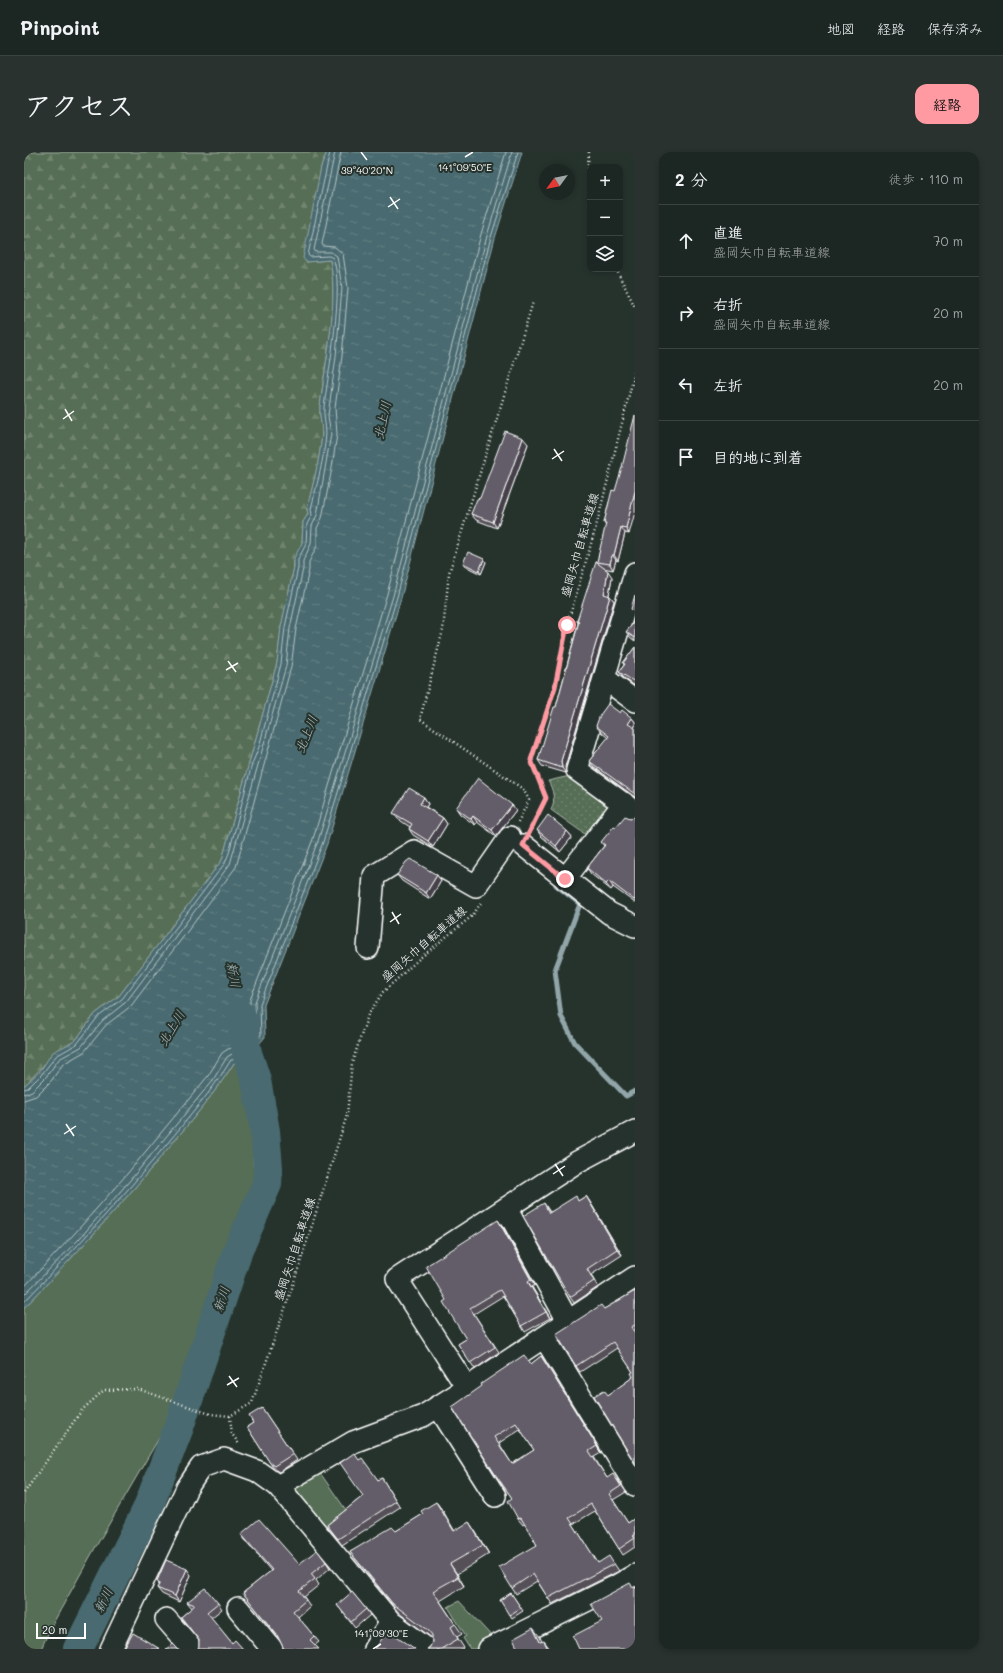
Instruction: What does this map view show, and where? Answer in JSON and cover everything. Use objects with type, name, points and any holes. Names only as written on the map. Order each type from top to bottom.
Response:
[{"type":"street","points":[[565,879],[629,808],[577,770],[634,577]]},
{"type":"street","points":[[604,678],[635,701]]},
{"type":"street","points":[[368,948],[374,876],[414,851],[476,886],[516,841],[609,914],[635,926]]},
{"type":"street","points":[[466,1388],[397,1279],[577,1162],[635,1131]]},
{"type":"street","points":[[506,1208],[568,1321]]},
{"type":"street","points":[[278,1486],[353,1442],[423,1416],[635,1277]]},
{"type":"street","points":[[544,1337],[635,1485]]},
{"type":"street","points":[[438,1406],[495,1496]]},
{"type":"street","points":[[111,1649],[187,1488],[201,1467],[224,1459],[256,1471],[278,1486],[391,1622],[411,1639],[428,1649]]},
{"type":"street","points":[[489,1649],[614,1587],[635,1575]]},
{"type":"street","points":[[238,1608],[272,1649]]},
{"type":"street","points":[[166,1619],[192,1649]]},
{"type":"street","points":[[374,1649],[391,1622]]},
{"type":"path","points":[[590,152],[588,164],[590,200]]},
{"type":"path","points":[[618,272],[635,307]]},
{"type":"path","points":[[516,841],[529,800],[523,789],[420,719],[443,630],[449,573],[533,302]]},
{"type":"path","name":"盛岡矢巾自転車道線","points":[[516,841],[546,798],[531,760],[555,687],[567,625],[596,527],[635,371]]},
{"type":"path","name":"盛岡矢巾自転車道線","points":[[24,1493],[82,1410],[104,1390],[138,1389],[210,1414],[230,1416],[252,1402],[292,1288],[347,1115],[352,1063],[368,1015],[383,992],[420,958],[472,916],[486,896]]},
{"type":"green space","points":[[24,152],[327,152],[321,167],[306,262],[330,260],[333,296],[330,334],[320,407],[322,434],[321,443],[307,509],[308,514],[303,522],[302,543],[293,563],[294,567],[281,629],[277,663],[222,860],[119,996],[95,1014],[75,1041],[65,1047],[44,1065],[24,1086]]},
{"type":"green space","points":[[570,776],[607,801],[609,809],[589,837],[551,810],[553,806],[553,795],[548,781]]},
{"type":"green space","points":[[234,1063],[243,1063],[251,1119],[254,1178],[194,1339],[162,1433],[95,1548],[51,1627],[41,1649],[24,1649],[24,1308],[80,1249],[134,1188],[203,1106]]},
{"type":"green space","points":[[318,1470],[346,1510],[323,1528],[294,1490],[294,1484]]},
{"type":"green space","points":[[459,1601],[495,1640],[476,1649],[470,1649],[463,1638],[466,1636],[448,1607]]},
{"type":"water","name":"北上川","points":[[327,152],[522,152],[495,238],[401,598],[327,844],[264,1005],[265,1037],[243,1063],[234,1063],[203,1106],[134,1188],[80,1249],[24,1308],[24,1086],[40,1071],[53,1052],[75,1041],[95,1014],[119,996],[222,860],[277,663],[281,627],[294,567],[294,558],[302,543],[303,522],[308,514],[307,509],[318,462],[322,434],[320,407],[332,314],[332,277],[330,260],[306,262],[303,258],[321,167]]},
{"type":"building","points":[[635,415],[635,491],[626,528],[621,527],[614,555],[612,555],[610,564],[597,562],[612,490],[615,491]]},
{"type":"building","points":[[505,431],[523,438],[493,522],[471,514],[477,499],[480,498]]},
{"type":"building","points":[[468,552],[484,559],[479,571],[463,563]]},
{"type":"building","points":[[596,562],[608,571],[604,594],[610,596],[561,761],[562,768],[538,760],[554,707],[556,707],[579,621],[577,621]]},
{"type":"building","points":[[635,595],[635,613],[631,609]]},
{"type":"building","points":[[635,621],[635,638],[626,632]]},
{"type":"building","points":[[635,647],[635,682],[619,672],[625,664],[623,663]]},
{"type":"building","points":[[608,704],[620,713],[622,710],[632,718],[628,724],[635,728],[635,794],[589,761],[609,736],[596,726],[600,715]]},
{"type":"building","points":[[478,778],[512,805],[492,830],[473,816],[471,819],[456,808]]},
{"type":"building","points":[[409,788],[424,797],[420,804],[443,818],[428,841],[409,829],[412,824],[393,813]]},
{"type":"building","points":[[548,815],[567,831],[556,846],[537,830]]},
{"type":"building","points":[[625,816],[630,818],[635,817],[634,900],[609,881],[606,884],[587,868],[605,845],[601,842],[614,826],[616,827]]},
{"type":"building","points":[[410,859],[437,875],[426,893],[397,875],[406,862]]},
{"type":"building","points":[[576,1196],[578,1201],[586,1196],[617,1249],[587,1269],[594,1281],[570,1297],[523,1216],[544,1203],[549,1213]]},
{"type":"building","points":[[498,1220],[531,1280],[528,1282],[546,1312],[521,1326],[500,1290],[470,1308],[495,1347],[470,1363],[458,1344],[466,1339],[443,1302],[446,1300],[426,1266]]},
{"type":"building","points":[[635,1291],[635,1325],[631,1327],[635,1333],[635,1463],[594,1396],[604,1390],[608,1395],[633,1377],[631,1373],[633,1372],[613,1342],[576,1366],[556,1334],[601,1305],[604,1309]]},
{"type":"building","points":[[524,1355],[531,1364],[541,1356],[597,1446],[589,1451],[607,1478],[613,1474],[621,1486],[609,1494],[628,1523],[635,1518],[635,1535],[633,1536],[635,1538],[619,1549],[591,1504],[569,1518],[598,1563],[609,1556],[614,1564],[548,1598],[533,1574],[512,1588],[499,1567],[537,1545],[521,1518],[518,1519],[508,1501],[512,1498],[452,1407],[482,1386],[481,1384]],"holes":[[[516,1423],[534,1450],[512,1464],[494,1437]]]},
{"type":"building","points":[[262,1408],[293,1454],[274,1466],[270,1463],[247,1427],[253,1423],[249,1416]]},
{"type":"building","points":[[354,1453],[359,1460],[362,1458],[378,1480],[382,1478],[396,1501],[338,1539],[327,1525],[363,1496],[340,1463]]},
{"type":"building","points":[[436,1502],[454,1531],[469,1522],[483,1545],[450,1564],[458,1577],[433,1591],[455,1624],[451,1627],[458,1639],[441,1649],[427,1649],[430,1647],[432,1642],[432,1635],[428,1630],[393,1604],[350,1552],[392,1527],[396,1531],[423,1514],[421,1511]]},
{"type":"building","points":[[259,1519],[299,1564],[317,1550],[326,1562],[311,1574],[315,1579],[299,1591],[306,1600],[293,1611],[314,1636],[310,1640],[319,1649],[284,1649],[277,1635],[243,1593],[272,1570],[241,1534]]},
{"type":"building","points":[[166,1560],[187,1569],[175,1596],[157,1588],[160,1583],[157,1581]]},
{"type":"building","points":[[630,1583],[633,1588],[635,1586],[635,1649],[579,1649],[573,1636],[602,1621],[591,1604]]},
{"type":"building","points":[[205,1588],[218,1603],[207,1612],[232,1643],[235,1640],[243,1649],[198,1649],[199,1640],[181,1617],[195,1605],[187,1602]]},
{"type":"building","points":[[352,1592],[366,1609],[351,1622],[337,1605]]},
{"type":"building","points":[[511,1593],[521,1608],[509,1615],[500,1600]]},
{"type":"building","points":[[533,1628],[540,1642],[544,1641],[548,1649],[518,1649],[513,1639]]},
{"type":"building","points":[[388,1630],[415,1649],[375,1649]]},
{"type":"building","points":[[133,1633],[160,1649],[124,1649]]},
{"type":"building","points":[[173,1644],[178,1649],[166,1649]]},
{"type":"waterway","points":[[556,885],[580,904],[555,970],[561,1016],[575,1043],[626,1096],[635,1091]]},
{"type":"waterway","name":"新川","points":[[78,1649],[147,1510],[179,1427],[238,1250],[267,1184],[268,1168],[265,1131],[256,1080],[247,1053],[241,1016]]},
{"type":"route","points":[[565,879],[523,845],[546,798],[531,760],[555,687],[567,625]]}]
